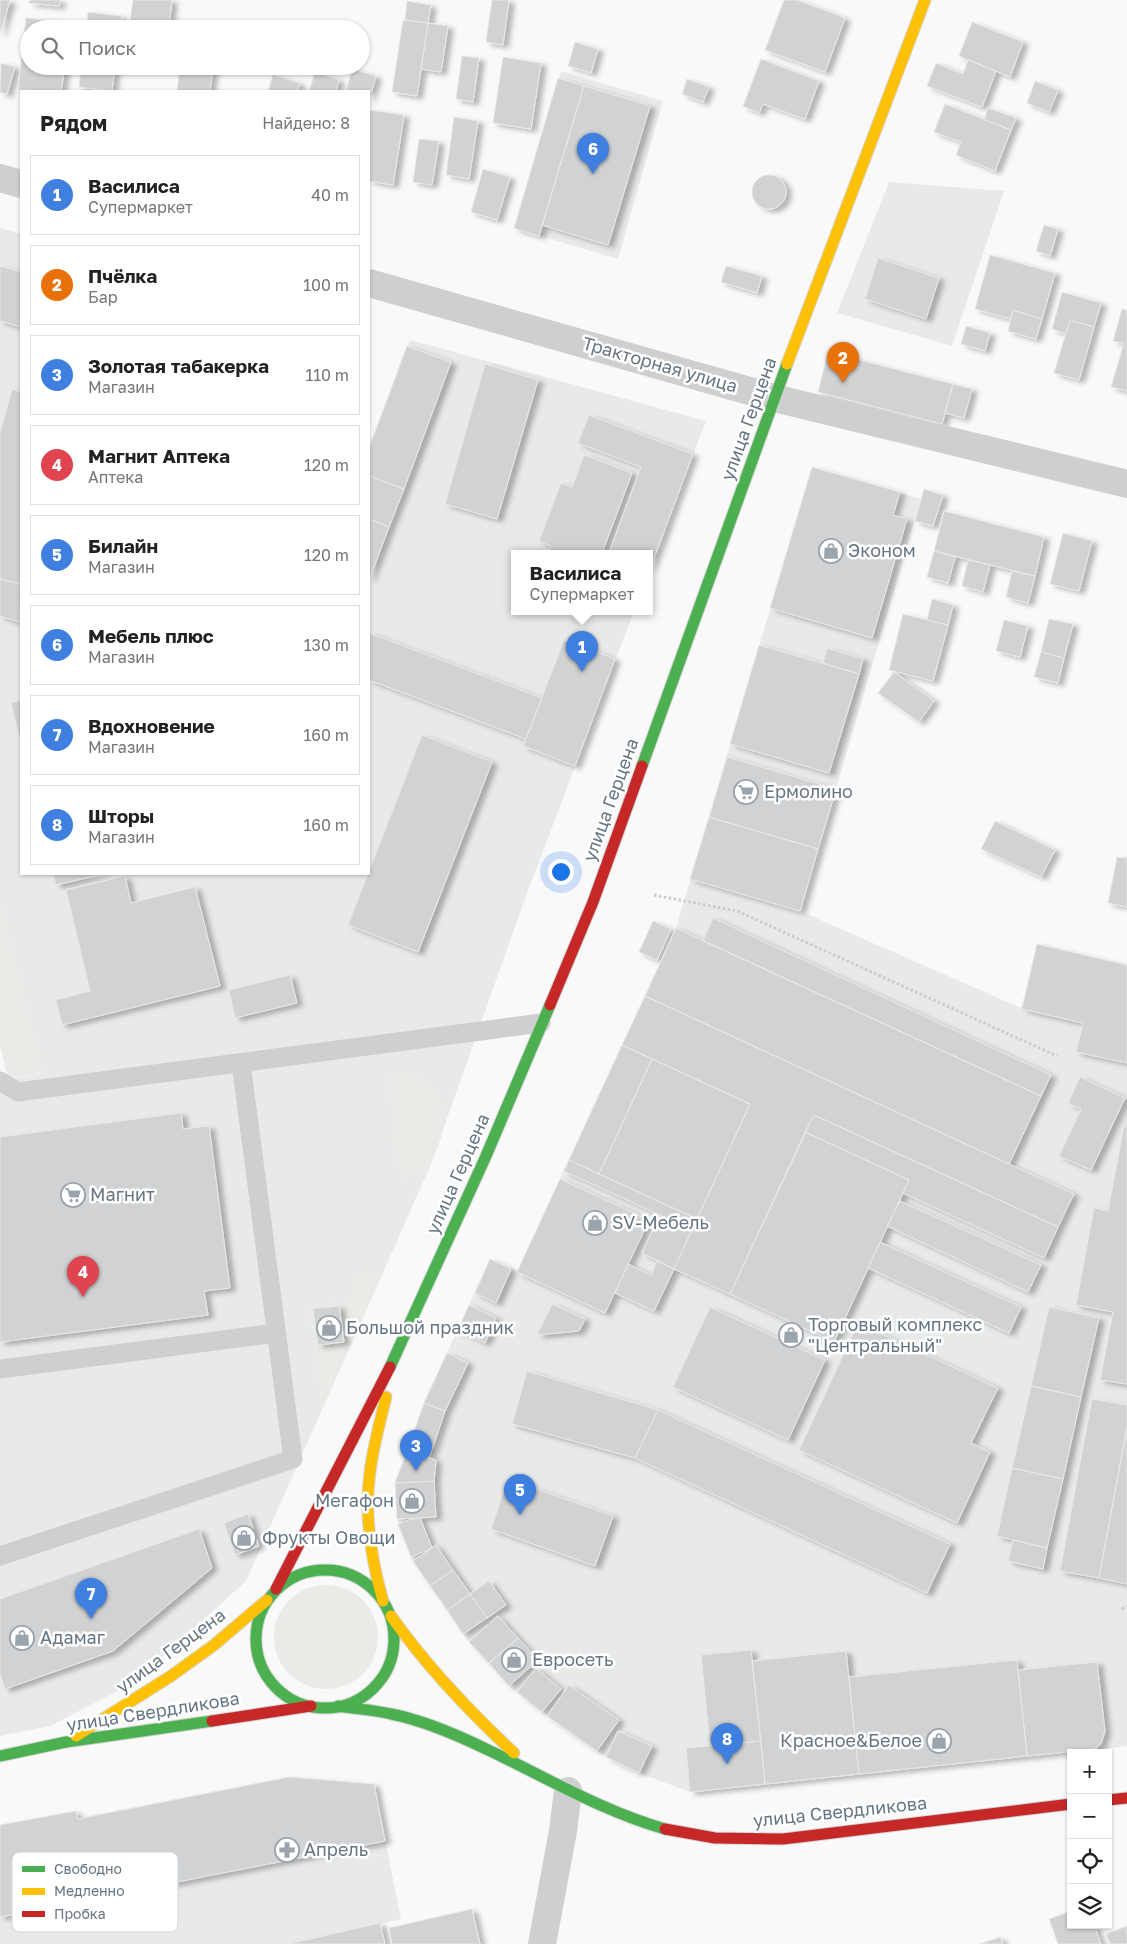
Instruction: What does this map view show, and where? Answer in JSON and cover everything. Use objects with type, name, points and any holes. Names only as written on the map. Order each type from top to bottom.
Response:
[{"type":"street","name":"улица Герцена","points":[[276,1589],[397,1354],[486,1156],[593,902],[774,398],[925,0]]},
{"type":"street","points":[[0,178],[20,184]]},
{"type":"street","name":"Тракторная улица","points":[[370,283],[774,398],[1127,484]]},
{"type":"street","points":[[383,1601],[372,1552],[368,1497],[380,1421],[397,1354]]},
{"type":"street","points":[[389,1612],[393,1625],[393,1652],[382,1678],[363,1696],[351,1703],[338,1706],[311,1706],[286,1696],[276,1687],[261,1665],[256,1638],[261,1611],[276,1589],[287,1581],[305,1573],[326,1570],[339,1571],[364,1581],[374,1590],[383,1601],[410,1644],[447,1687],[483,1725],[536,1772]]},
{"type":"street","name":"улица Герцена","points":[[66,1742],[171,1676],[214,1645],[268,1600]]},
{"type":"street","name":"улица Свердликова","points":[[0,1756],[66,1742],[311,1706]]},
{"type":"street","name":"улица Свердликова","points":[[338,1706],[392,1714],[442,1730],[536,1772],[568,1791],[636,1821],[672,1831],[715,1838],[783,1839],[1067,1804]]},
{"type":"street","points":[[542,1944],[563,1831],[568,1791]]},
{"type":"street","points":[[1112,1800],[1127,1798]]},
{"type":"lane","points":[[0,1081],[18,1092],[541,1023]]},
{"type":"lane","points":[[0,1552],[293,1459],[241,1063]]},
{"type":"lane","points":[[0,1369],[276,1333]]},
{"type":"path","points":[[654,895],[737,911],[1057,1056]]},
{"type":"path","points":[[1122,1609],[1127,1606]]},
{"type":"shaded area","points":[[561,71],[663,101],[618,259],[514,228]]},
{"type":"shaded area","points":[[889,182],[1004,191],[952,346],[837,313]]},
{"type":"shaded area","points":[[0,228],[20,234],[20,875],[370,875],[370,445],[410,340],[706,421],[653,561],[653,550],[511,550],[511,615],[632,615],[526,896],[429,1169],[246,1581],[135,1682],[50,1726],[0,1736],[0,1080],[43,1074],[0,906]]},
{"type":"shaded area","name":"Торговый комплекс \"Центральный\"","points":[[812,467],[921,499],[800,911],[1021,1008],[1037,944],[1127,965],[1127,1746],[1098,1749],[1067,1749],[1067,1752],[690,1792],[639,1773],[606,1757],[547,1716],[509,1686],[469,1642],[411,1557],[398,1524],[395,1483],[424,1403],[490,1259],[517,1271],[676,928]]},
{"type":"shaded area","points":[[0,906],[43,1074],[8,1078],[0,1045]]},
{"type":"shaded area","points":[[414,1071],[427,1082],[441,1102],[445,1118],[444,1127],[429,1169],[400,1180],[387,1074]]},
{"type":"shaded area","points":[[383,1272],[321,1406],[308,1305],[354,1300],[351,1277]]},
{"type":"shaded area","points":[[326,1585],[346,1589],[363,1600],[374,1617],[378,1637],[374,1657],[363,1674],[346,1685],[326,1689],[306,1685],[289,1674],[278,1657],[274,1637],[278,1617],[289,1600],[306,1589]]},
{"type":"shaded area","points":[[289,1777],[374,1784],[401,1919],[288,1944],[0,1944],[0,1825],[76,1811],[78,1818]]},
{"type":"building","points":[[0,0],[10,0],[0,34]]},
{"type":"building","points":[[30,0],[60,0],[59,6],[29,3]]},
{"type":"building","points":[[133,0],[172,0],[170,20],[130,20]]},
{"type":"building","points":[[492,0],[509,0],[503,45],[486,42]]},
{"type":"building","points":[[784,0],[797,0],[845,18],[825,72],[765,50]]},
{"type":"building","points":[[407,1],[431,5],[428,23],[405,20]]},
{"type":"building","points":[[88,12],[122,16],[121,20],[87,20]]},
{"type":"building","points":[[26,18],[43,20],[26,20]]},
{"type":"building","points":[[403,20],[428,23],[417,96],[392,92]]},
{"type":"building","points":[[972,22],[1023,42],[1010,77],[959,56]]},
{"type":"building","points":[[428,23],[448,26],[441,72],[421,69]]},
{"type":"building","points":[[575,42],[598,49],[591,73],[568,66]]},
{"type":"building","points":[[462,56],[479,58],[473,102],[456,99]]},
{"type":"building","points":[[503,57],[541,63],[531,129],[493,123]]},
{"type":"building","points":[[761,59],[819,81],[805,119],[763,104],[759,113],[743,106]]},
{"type":"building","points":[[968,60],[996,71],[982,107],[927,86],[936,63],[963,74]]},
{"type":"building","points":[[1,63],[15,67],[7,94],[0,92]]},
{"type":"building","points":[[20,72],[20,75],[64,75],[61,90],[18,90]]},
{"type":"building","points":[[370,74],[376,76],[370,97],[370,90],[346,90],[350,75]]},
{"type":"building","points":[[80,75],[114,75],[112,90],[79,87]]},
{"type":"building","points":[[179,75],[212,75],[210,90],[177,90]]},
{"type":"building","points":[[273,75],[300,83],[297,90],[268,90]]},
{"type":"building","points":[[314,75],[324,75],[339,80],[336,90],[309,90]]},
{"type":"building","points":[[558,78],[584,86],[539,236],[514,228]]},
{"type":"building","points":[[687,79],[709,87],[703,102],[682,94]]},
{"type":"building","points":[[1035,81],[1058,90],[1049,112],[1027,103]]},
{"type":"building","points":[[584,86],[650,106],[608,245],[542,225]]},
{"type":"building","points":[[945,104],[1011,130],[995,171],[956,155],[961,142],[934,132]]},
{"type":"building","points":[[988,108],[1016,118],[1011,130],[984,120]]},
{"type":"building","points":[[370,110],[404,115],[393,185],[370,181]]},
{"type":"building","points":[[454,117],[478,121],[469,179],[446,175]]},
{"type":"building","points":[[419,139],[439,141],[432,185],[413,182]]},
{"type":"building","points":[[483,169],[510,177],[497,220],[471,212]]},
{"type":"building","points":[[769,175],[781,180],[786,192],[781,204],[769,209],[757,204],[752,192],[757,180]]},
{"type":"building","points":[[1044,225],[1058,229],[1050,256],[1036,251]]},
{"type":"building","points":[[990,255],[1055,273],[1042,319],[1013,310],[1011,319],[975,309]]},
{"type":"building","points":[[878,258],[939,278],[926,319],[865,299]]},
{"type":"building","points":[[0,266],[20,272],[20,327],[0,321]]},
{"type":"building","points":[[726,266],[762,276],[757,293],[721,282]]},
{"type":"building","points":[[1062,292],[1101,303],[1094,327],[1070,320],[1066,334],[1052,329]]},
{"type":"building","points":[[1122,309],[1127,310],[1127,391],[1111,387],[1124,343],[1113,341]]},
{"type":"building","points":[[1013,310],[1042,319],[1036,339],[1008,331]]},
{"type":"building","points":[[1070,320],[1094,327],[1079,380],[1054,373]]},
{"type":"building","points":[[966,326],[990,333],[985,351],[961,344]]},
{"type":"building","points":[[407,346],[451,362],[404,489],[370,476],[370,445]]},
{"type":"building","points":[[828,352],[953,384],[942,424],[818,392]]},
{"type":"building","points":[[485,364],[538,380],[497,519],[445,504]]},
{"type":"building","points":[[953,384],[972,389],[964,418],[945,413]]},
{"type":"building","points":[[12,389],[20,392],[20,584],[0,579],[0,433]]},
{"type":"building","points":[[589,415],[693,454],[653,561],[653,550],[610,550],[641,467],[578,443]]},
{"type":"building","points":[[584,455],[632,473],[603,550],[549,550],[551,546],[539,541],[561,483],[572,487]]},
{"type":"building","points":[[812,467],[900,492],[893,515],[907,519],[872,638],[770,608]]},
{"type":"building","points":[[370,476],[404,489],[389,527],[370,519]]},
{"type":"building","points":[[924,489],[943,495],[933,526],[915,521]]},
{"type":"building","points":[[944,511],[1044,537],[1035,576],[934,551]]},
{"type":"building","points":[[370,519],[389,527],[370,577]]},
{"type":"building","points":[[1063,533],[1092,541],[1079,591],[1050,584]]},
{"type":"building","points":[[934,551],[955,557],[948,583],[927,577]]},
{"type":"building","points":[[968,560],[990,565],[983,592],[962,586]]},
{"type":"building","points":[[1012,571],[1035,576],[1028,603],[1006,597]]},
{"type":"building","points":[[0,579],[20,584],[20,622],[0,616]]},
{"type":"building","points":[[932,599],[953,605],[948,625],[927,620]]},
{"type":"building","points":[[903,614],[948,625],[933,681],[889,670]]},
{"type":"building","points":[[1049,619],[1073,624],[1064,658],[1041,652]]},
{"type":"building","points":[[1004,620],[1028,626],[1020,657],[996,651]]},
{"type":"building","points":[[370,633],[542,698],[526,739],[370,680]]},
{"type":"building","points":[[564,640],[615,659],[575,766],[523,746]]},
{"type":"building","points":[[759,645],[859,674],[829,773],[730,744]]},
{"type":"building","points":[[827,648],[863,659],[859,674],[823,663]]},
{"type":"building","points":[[1041,652],[1064,658],[1058,683],[1034,677]]},
{"type":"building","points":[[894,672],[934,701],[919,722],[878,693]]},
{"type":"building","points":[[20,700],[20,740],[11,703]]},
{"type":"building","points":[[422,735],[492,762],[418,952],[348,925],[367,875],[370,875],[370,869]]},
{"type":"building","points":[[727,757],[836,789],[818,849],[709,817]]},
{"type":"building","points":[[709,817],[818,849],[800,911],[690,879]]},
{"type":"building","points":[[995,821],[1055,850],[1041,877],[981,849]]},
{"type":"building","points":[[1117,857],[1127,858],[1127,907],[1108,903]]},
{"type":"building","points":[[53,875],[100,875],[56,885]]},
{"type":"building","points":[[125,876],[131,903],[195,887],[220,986],[62,1025],[56,1000],[90,991],[66,890]]},
{"type":"building","points":[[713,918],[1051,1075],[1041,1096],[703,941]]},
{"type":"building","points":[[653,921],[671,929],[657,960],[639,952]]},
{"type":"building","points":[[676,928],[1041,1096],[1009,1164],[645,996]]},
{"type":"building","points":[[1037,944],[1127,965],[1127,1063],[1076,1052],[1083,1023],[1022,1009]]},
{"type":"building","points":[[290,975],[297,1003],[235,1018],[229,990]]},
{"type":"building","points":[[645,996],[1074,1194],[1058,1227],[814,1115],[730,1294],[674,1269],[692,1230],[564,1171],[569,1160],[697,1219],[750,1104],[622,1045]]},
{"type":"building","points":[[622,1045],[652,1059],[599,1174],[569,1160]]},
{"type":"building","points":[[652,1059],[750,1104],[697,1219],[599,1174]]},
{"type":"building","points":[[1080,1077],[1125,1098],[1091,1170],[1059,1156],[1081,1109],[1068,1103]]},
{"type":"building","points":[[181,1113],[183,1129],[209,1126],[230,1288],[204,1291],[208,1315],[0,1342],[0,1137]]},
{"type":"building","points":[[814,1115],[1058,1227],[1044,1258],[903,1193],[909,1180],[805,1132]]},
{"type":"building","points":[[1124,1126],[1127,1127],[1127,1384],[1100,1380],[1113,1312],[1076,1305],[1094,1208],[1108,1211]]},
{"type":"building","points":[[805,1132],[909,1180],[834,1342],[730,1294]]},
{"type":"building","points":[[560,1179],[649,1220],[605,1313],[517,1272]]},
{"type":"building","points":[[900,1201],[1041,1265],[1028,1292],[887,1226]]},
{"type":"building","points":[[660,1215],[692,1230],[674,1269],[642,1253]]},
{"type":"building","points":[[880,1242],[1021,1307],[1009,1333],[868,1268]]},
{"type":"building","points":[[490,1259],[511,1269],[496,1303],[475,1293]]},
{"type":"building","points":[[657,1261],[674,1269],[654,1311],[615,1293],[628,1264],[651,1275]]},
{"type":"building","points":[[552,1304],[585,1319],[579,1331],[537,1335]]},
{"type":"building","points":[[469,1305],[496,1318],[485,1343],[458,1330]]},
{"type":"building","points":[[339,1306],[344,1342],[318,1345],[313,1309]]},
{"type":"building","points":[[710,1307],[825,1360],[788,1440],[673,1387]]},
{"type":"building","points":[[1049,1307],[1099,1318],[1081,1397],[1031,1386]]},
{"type":"building","points":[[858,1323],[998,1388],[971,1443],[990,1452],[957,1523],[799,1450]]},
{"type":"building","points":[[447,1353],[468,1363],[445,1411],[424,1403]]},
{"type":"building","points":[[527,1371],[658,1410],[635,1458],[512,1424]]},
{"type":"building","points":[[1031,1386],[1081,1397],[1063,1479],[1012,1468]]},
{"type":"building","points":[[1092,1399],[1127,1405],[1127,1427],[1099,1578],[1060,1571]]},
{"type":"building","points":[[424,1403],[445,1411],[429,1459],[407,1451]]},
{"type":"building","points":[[658,1410],[950,1544],[927,1593],[635,1458]]},
{"type":"building","points":[[1127,1427],[1127,1584],[1099,1578]]},
{"type":"building","points":[[407,1451],[436,1460],[434,1481],[395,1483]]},
{"type":"building","points":[[1012,1468],[1063,1479],[1047,1548],[997,1536]]},
{"type":"building","points":[[508,1479],[613,1516],[595,1566],[491,1529]]},
{"type":"building","points":[[434,1481],[436,1517],[397,1519],[395,1483]]},
{"type":"building","points":[[248,1514],[259,1546],[235,1555],[224,1523]]},
{"type":"building","points":[[420,1518],[432,1548],[411,1557],[398,1524]]},
{"type":"building","points":[[199,1529],[212,1568],[113,1651],[5,1689],[0,1674],[0,1599]]},
{"type":"building","points":[[1013,1540],[1047,1548],[1043,1569],[1008,1561]]},
{"type":"building","points":[[436,1545],[453,1570],[430,1586],[413,1561]]},
{"type":"building","points":[[453,1570],[470,1594],[447,1610],[430,1586]]},
{"type":"building","points":[[489,1581],[506,1605],[487,1618],[470,1594]]},
{"type":"building","points":[[470,1594],[487,1618],[463,1634],[447,1610]]},
{"type":"building","points":[[498,1616],[518,1638],[489,1663],[469,1642]]},
{"type":"building","points":[[518,1638],[538,1660],[509,1686],[489,1663]]},
{"type":"building","points":[[751,1650],[761,1741],[710,1746],[701,1655]]},
{"type":"building","points":[[846,1651],[859,1774],[765,1784],[752,1661]]},
{"type":"building","points":[[1017,1660],[1027,1756],[859,1774],[849,1677]]},
{"type":"building","points":[[1097,1662],[1105,1731],[1101,1744],[1095,1749],[1067,1749],[1067,1752],[1027,1756],[1018,1670]]},
{"type":"building","points":[[536,1668],[561,1689],[542,1712],[517,1692]]},
{"type":"building","points":[[569,1685],[619,1720],[597,1751],[547,1716]]},
{"type":"building","points":[[618,1731],[652,1746],[639,1773],[606,1757]]},
{"type":"building","points":[[761,1741],[765,1784],[690,1792],[686,1748]]},
{"type":"building","points":[[289,1777],[374,1784],[385,1841],[178,1882],[178,1852],[12,1852],[12,1915],[0,1917],[0,1825],[76,1811],[78,1819]]},
{"type":"building","points":[[472,1909],[480,1944],[392,1944],[389,1928]]},
{"type":"building","points":[[1067,1912],[1067,1929],[1095,1929],[1101,1944],[1058,1944],[1049,1919]]},
{"type":"building","points":[[380,1923],[385,1944],[288,1944]]},
{"type":"building","points":[[1127,1926],[1127,1944],[1110,1944],[1106,1934]]},
{"type":"building","points":[[1000,1937],[1003,1944],[980,1944]]},
{"type":"traffic: fast","points":[[642,766],[787,364]]},
{"type":"traffic: fast","points":[[390,1367],[486,1156],[550,1005]]},
{"type":"traffic: fast","points":[[325,1570],[351,1575],[374,1590],[389,1613],[394,1639],[389,1665],[374,1688],[351,1703],[325,1708],[299,1703],[276,1688],[261,1665],[256,1639],[261,1613],[276,1590],[299,1575],[325,1570]]},
{"type":"traffic: fast","points":[[338,1706],[378,1711],[438,1728],[484,1748],[595,1803],[641,1822],[665,1829]]},
{"type":"traffic: fast","points":[[0,1756],[66,1742],[212,1721]]},
{"type":"traffic: slow","points":[[787,364],[925,0]]},
{"type":"traffic: slow","points":[[383,1601],[372,1553],[368,1521],[368,1488],[371,1463],[386,1397]]},
{"type":"traffic: slow","points":[[76,1736],[171,1676],[214,1645],[267,1600]]},
{"type":"traffic: slow","points":[[391,1616],[449,1688],[514,1753]]},
{"type":"traffic: jam","points":[[550,1005],[593,902],[642,766]]},
{"type":"traffic: jam","points":[[276,1589],[390,1367]]},
{"type":"traffic: jam","points":[[212,1721],[311,1706]]},
{"type":"traffic: jam","points":[[1112,1800],[1127,1798]]},
{"type":"traffic: jam","points":[[665,1829],[715,1838],[783,1839],[1067,1804]]},
{"type":"place","name":"Мебель плюс","points":[[593,174]]},
{"type":"place","name":"Пчёлка","points":[[843,383]]},
{"type":"place","name":"Эконом","points":[[831,551]]},
{"type":"place","name":"Василиса","points":[[582,672]]},
{"type":"place","name":"Ермолино","points":[[746,792]]},
{"type":"place","name":"Магнит","points":[[73,1195]]},
{"type":"place","name":"SV-Мебель","points":[[595,1223]]},
{"type":"place","name":"Магнит Аптека","points":[[83,1297]]},
{"type":"place","name":"Большой праздник","points":[[329,1328]]},
{"type":"place","name":"Торговый комплекс \"Центральный\"","points":[[791,1335]]},
{"type":"place","name":"Золотая табакерка","points":[[416,1471]]},
{"type":"place","name":"Мегафон","points":[[412,1501]]},
{"type":"place","name":"Билайн","points":[[520,1515]]},
{"type":"place","name":"Фрукты Овощи","points":[[244,1538]]},
{"type":"place","name":"Вдохновение","points":[[91,1619]]},
{"type":"place","name":"Адамаг","points":[[22,1638]]},
{"type":"place","name":"Евросеть","points":[[514,1660]]},
{"type":"place","name":"Красное&Белое","points":[[939,1741]]},
{"type":"place","name":"Шторы","points":[[727,1764]]},
{"type":"place","name":"Апрель","points":[[287,1850]]}]
